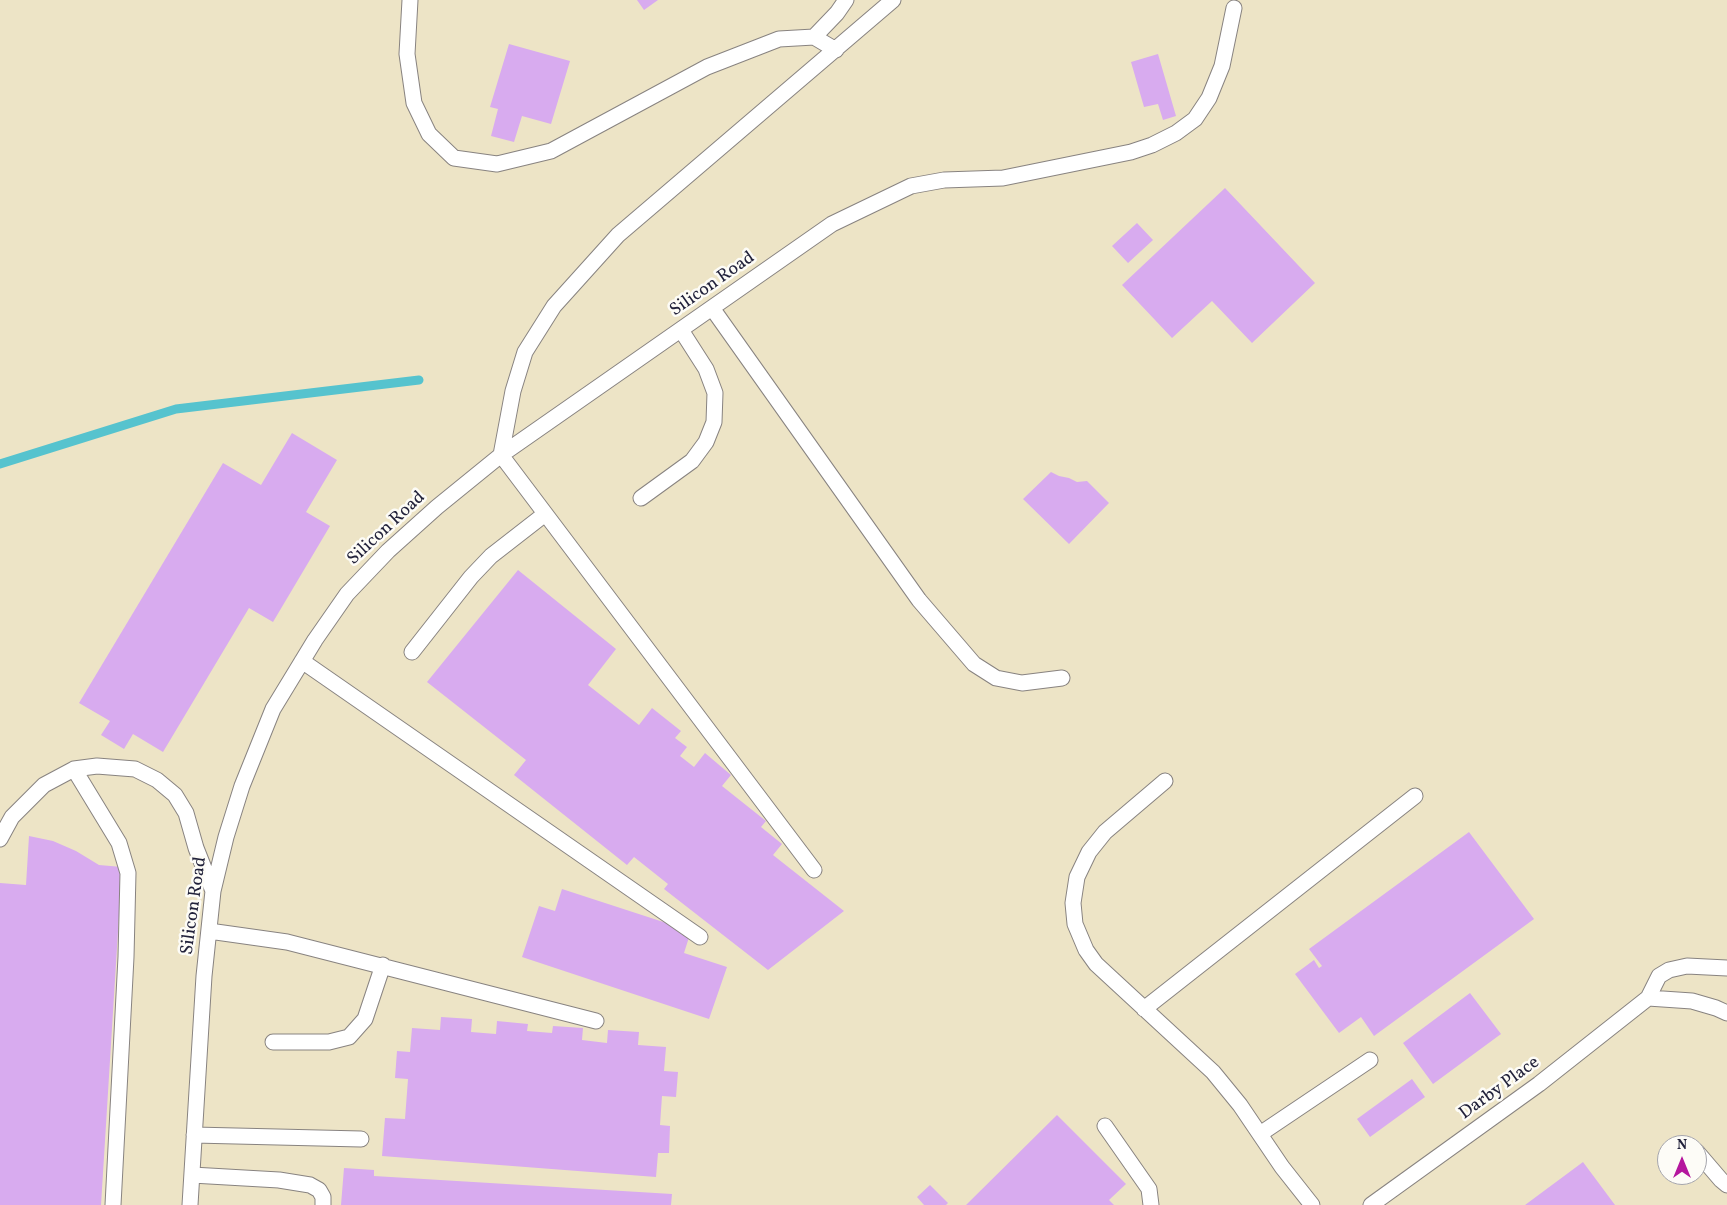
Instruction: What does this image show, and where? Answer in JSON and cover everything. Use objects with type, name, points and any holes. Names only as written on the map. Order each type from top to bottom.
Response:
[{"type":"lane","points":[[410,0],[407,54],[414,103],[429,134],[454,158],[497,164],[551,150],[707,67],[779,40],[814,37],[836,50]]},
{"type":"lane","points":[[814,37],[837,13],[846,0]]},
{"type":"lane","points":[[814,870],[501,455],[513,391],[525,352],[554,306],[618,235],[893,0]]},
{"type":"lane","name":"Silicon Road","points":[[190,1205],[209,931],[213,891],[226,837],[242,786],[273,709],[315,640],[347,594],[388,551],[437,507],[501,455],[832,224],[911,186],[944,180],[1003,178],[1131,152],[1152,145],[1176,133],[1195,119],[1210,98],[1222,66],[1234,8]]},
{"type":"lane","points":[[712,308],[919,600],[974,664],[996,678],[1022,683],[1062,678]]},
{"type":"lane","points":[[641,498],[692,461],[706,442],[714,422],[715,393],[706,369],[681,330]]},
{"type":"lane","points":[[412,652],[471,577],[491,556],[545,514]]},
{"type":"lane","points":[[302,661],[700,937]]},
{"type":"lane","points":[[0,839],[12,817],[44,785],[74,769],[96,766],[135,769],[157,780],[174,795],[186,813],[213,891]]},
{"type":"lane","points":[[74,769],[119,844],[128,873],[126,957],[113,1205]]},
{"type":"lane","points":[[1165,781],[1106,832],[1089,852],[1077,877],[1073,903],[1075,924],[1086,950],[1096,964],[1213,1072],[1240,1105],[1282,1167],[1312,1205]]},
{"type":"lane","points":[[1144,1009],[1415,796]]},
{"type":"lane","points":[[209,931],[287,942],[384,965],[596,1021]]},
{"type":"lane","points":[[273,1042],[329,1042],[348,1037],[365,1019],[384,965]]},
{"type":"lane","points":[[1727,968],[1687,966],[1669,970],[1659,976],[1648,998],[1692,1001],[1727,1013]]},
{"type":"lane","name":"Darby Place","points":[[1371,1205],[1390,1200],[1648,998]]},
{"type":"lane","points":[[1260,1134],[1370,1060]]},
{"type":"lane","points":[[1106,1126],[1149,1189],[1151,1205]]},
{"type":"lane","points":[[194,1135],[361,1139]]},
{"type":"lane","points":[[1707,1164],[1727,1185]]},
{"type":"lane","points":[[192,1175],[278,1180],[310,1185],[319,1190],[323,1197],[323,1205]]},
{"type":"building","points":[[637,0],[658,0],[644,10]]},
{"type":"building","points":[[509,44],[570,61],[551,124],[522,116],[514,142],[491,136],[498,109],[490,107]]},
{"type":"building","points":[[1158,54],[1176,116],[1163,120],[1158,104],[1144,107],[1131,62]]},
{"type":"building","points":[[1225,188],[1315,283],[1252,343],[1212,301],[1172,338],[1122,285]]},
{"type":"building","points":[[1137,223],[1153,240],[1128,263],[1112,246]]},
{"type":"building","points":[[292,433],[337,460],[306,512],[330,526],[273,622],[249,608],[163,752],[133,734],[124,749],[101,735],[110,721],[79,703],[223,463],[261,485]]},
{"type":"building","points":[[1051,472],[1077,482],[1087,481],[1109,503],[1069,544],[1023,499]]},
{"type":"building","points":[[518,570],[616,649],[588,685],[639,725],[652,708],[681,731],[675,738],[687,747],[680,756],[694,767],[705,753],[731,775],[722,786],[766,821],[761,827],[782,844],[773,855],[844,911],[768,970],[664,889],[668,884],[634,857],[627,865],[514,775],[526,760],[427,682]]},
{"type":"building","points":[[1469,832],[1534,919],[1374,1036],[1361,1017],[1339,1033],[1295,974],[1314,960],[1319,968],[1322,966],[1309,949]]},
{"type":"building","points":[[29,836],[53,841],[76,851],[99,865],[122,867],[101,1205],[0,1205],[0,883],[26,885]]},
{"type":"building","points":[[562,889],[691,931],[684,953],[727,967],[709,1019],[522,957],[539,906],[555,911]]},
{"type":"building","points":[[1470,993],[1501,1034],[1433,1084],[1403,1043]]},
{"type":"building","points":[[441,1017],[472,1019],[471,1032],[496,1034],[497,1021],[528,1024],[527,1031],[552,1033],[553,1026],[583,1028],[582,1040],[607,1043],[608,1030],[639,1032],[638,1045],[666,1047],[664,1071],[678,1072],[676,1097],[662,1096],[660,1125],[670,1126],[669,1153],[658,1153],[656,1177],[382,1156],[385,1118],[405,1119],[408,1079],[395,1078],[397,1051],[410,1052],[412,1028],[440,1030]]},
{"type":"building","points":[[1412,1079],[1425,1097],[1370,1137],[1357,1119]]},
{"type":"building","points":[[1057,1115],[1126,1184],[1109,1200],[1114,1205],[966,1205]]},
{"type":"building","points":[[1583,1162],[1615,1205],[1525,1205]]},
{"type":"building","points":[[344,1168],[374,1170],[374,1176],[672,1194],[671,1205],[341,1205]]},
{"type":"building","points":[[930,1185],[948,1203],[946,1205],[924,1205],[917,1197]]},
{"type":"waterway","points":[[0,464],[176,409],[419,380]]}]
